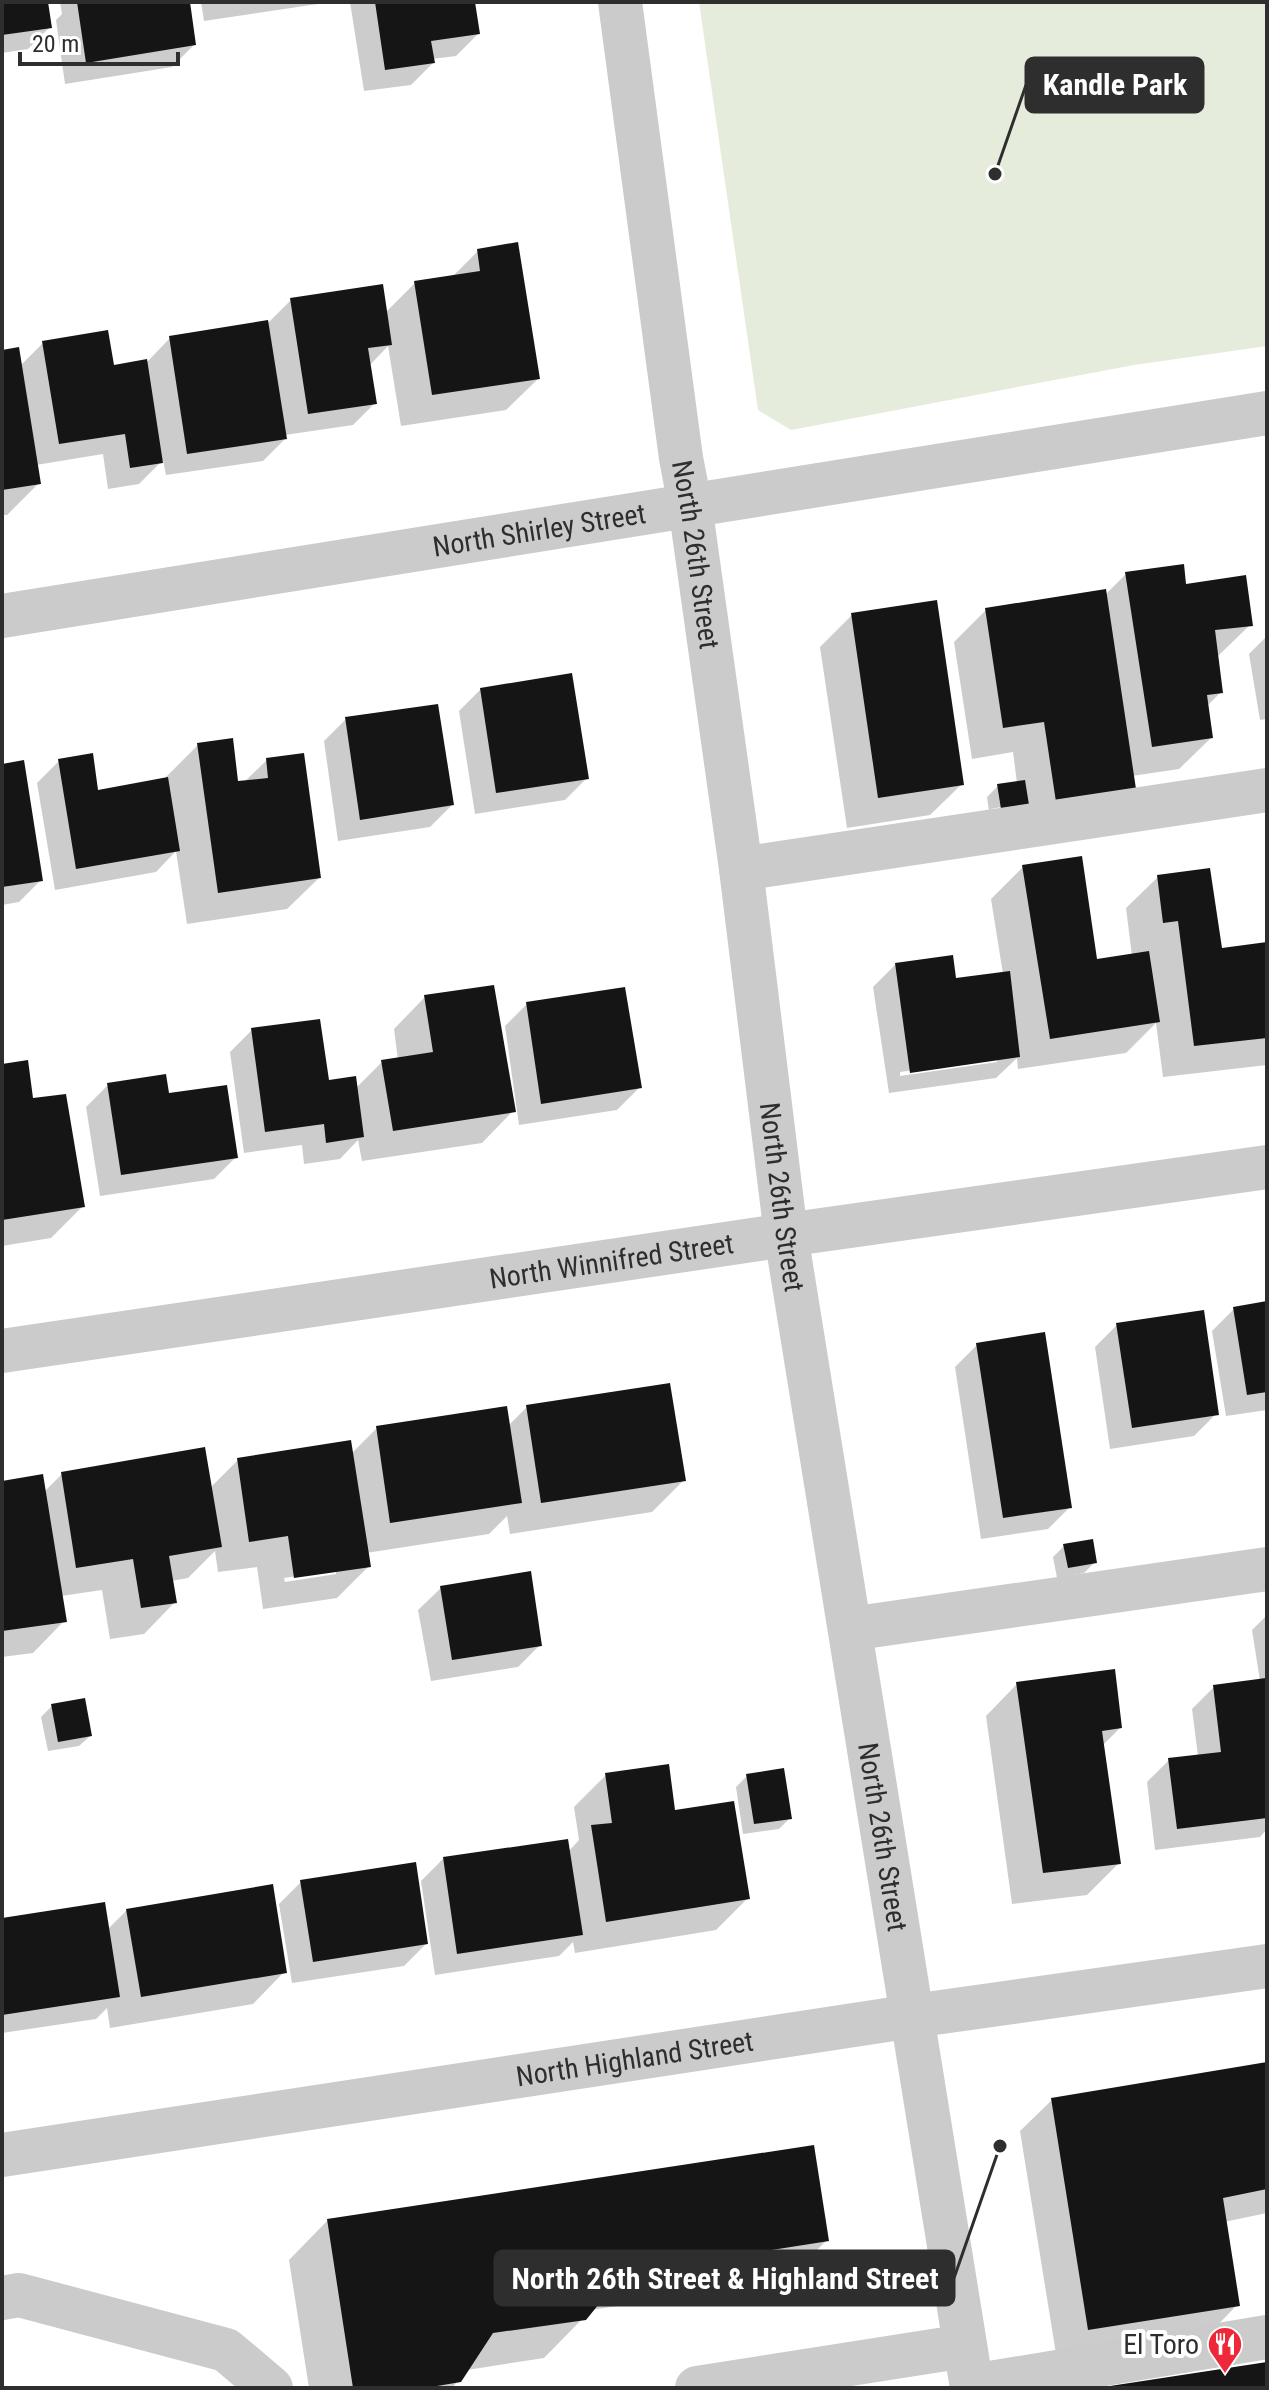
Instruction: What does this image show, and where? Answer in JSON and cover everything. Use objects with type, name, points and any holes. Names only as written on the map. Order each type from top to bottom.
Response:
[{"type":"street","name":"North 26th Street","points":[[620,2],[741,869],[786,1235],[970,2373]]},
{"type":"street","name":"North Shirley Street","points":[[2,616],[1267,413]]},
{"type":"street","points":[[741,869],[1267,790]]},
{"type":"street","name":"North Winnifred Street","points":[[2,1351],[1267,1167]]},
{"type":"street","points":[[850,1629],[1267,1569]]},
{"type":"street","name":"North Highland Street","points":[[2,2155],[913,2016],[1267,1966]]},
{"type":"street","points":[[2,2298],[19,2295],[226,2350],[271,2388]]},
{"type":"street","points":[[697,2388],[970,2373],[1267,2337]]},
{"type":"green space","points":[[699,2],[1267,2],[1267,346],[1134,365],[791,430],[758,410]]},
{"type":"building","points":[[2,2],[48,2],[52,28],[2,35]]},
{"type":"building","points":[[77,2],[190,2],[196,45],[86,63]]},
{"type":"building","points":[[375,2],[475,2],[480,34],[431,41],[435,63],[385,70]]},
{"type":"building","points":[[518,242],[540,379],[432,395],[414,281],[480,271],[477,249]]},
{"type":"building","points":[[383,284],[392,345],[368,348],[377,404],[308,414],[290,298]]},
{"type":"building","points":[[268,320],[287,439],[187,454],[169,336]]},
{"type":"building","points":[[108,330],[114,365],[147,359],[163,463],[130,468],[125,434],[59,444],[42,341]]},
{"type":"building","points":[[19,347],[41,484],[2,490],[2,350]]},
{"type":"building","points":[[1184,564],[1186,584],[1246,575],[1253,626],[1215,630],[1223,693],[1207,695],[1213,738],[1152,747],[1125,572]]},
{"type":"building","points":[[1106,589],[1136,789],[1056,802],[1044,722],[1003,728],[985,608]]},
{"type":"building","points":[[937,600],[964,785],[878,798],[851,613]]},
{"type":"building","points":[[572,673],[589,779],[496,793],[480,688]]},
{"type":"building","points":[[438,704],[454,805],[360,820],[345,717]]},
{"type":"building","points":[[233,738],[238,781],[268,778],[266,758],[304,753],[321,878],[218,893],[197,743]]},
{"type":"building","points":[[93,753],[98,790],[168,777],[180,851],[76,869],[58,759]]},
{"type":"building","points":[[24,760],[43,881],[2,887],[2,764]]},
{"type":"building","points":[[1025,780],[1029,805],[1001,809],[997,784]]},
{"type":"building","points":[[1082,856],[1097,959],[1149,951],[1160,1022],[1050,1039],[1022,865]]},
{"type":"building","points":[[1210,868],[1222,948],[1267,942],[1267,1038],[1194,1046],[1178,921],[1163,923],[1157,875]]},
{"type":"building","points":[[953,955],[956,978],[1010,971],[1020,1057],[910,1073],[895,963]]},
{"type":"building","points":[[494,985],[516,1112],[393,1131],[381,1060],[433,1052],[424,995]]},
{"type":"building","points":[[625,987],[642,1088],[541,1104],[526,1002]]},
{"type":"building","points":[[320,1019],[329,1080],[356,1076],[364,1137],[326,1143],[324,1124],[265,1132],[251,1028]]},
{"type":"building","points":[[28,1060],[33,1098],[66,1094],[85,1207],[2,1220],[2,1064]]},
{"type":"building","points":[[166,1074],[169,1093],[227,1085],[238,1158],[121,1175],[107,1083]]},
{"type":"building","points":[[1267,1301],[1267,1392],[1247,1395],[1233,1307]]},
{"type":"building","points":[[1204,1310],[1219,1415],[1132,1428],[1116,1323]]},
{"type":"building","points":[[1045,1332],[1072,1508],[1003,1518],[976,1343]]},
{"type":"building","points":[[670,1383],[686,1481],[541,1503],[526,1405]]},
{"type":"building","points":[[507,1406],[522,1503],[390,1523],[376,1426]]},
{"type":"building","points":[[351,1440],[371,1567],[294,1578],[288,1536],[249,1542],[237,1458]]},
{"type":"building","points":[[205,1447],[222,1547],[169,1556],[177,1603],[141,1608],[133,1559],[76,1568],[61,1472]]},
{"type":"building","points":[[43,1474],[67,1622],[2,1631],[2,1481]]},
{"type":"building","points":[[1093,1539],[1097,1563],[1068,1568],[1063,1544]]},
{"type":"building","points":[[531,1571],[542,1646],[452,1660],[440,1586]]},
{"type":"building","points":[[1115,1669],[1122,1728],[1102,1731],[1121,1864],[1043,1873],[1016,1682]]},
{"type":"building","points":[[1266,1678],[1267,1818],[1177,1829],[1168,1758],[1221,1752],[1213,1685]]},
{"type":"building","points":[[85,1698],[92,1736],[58,1742],[51,1704]]},
{"type":"building","points":[[669,1764],[675,1810],[734,1801],[750,1899],[606,1922],[591,1825],[612,1823],[605,1773]]},
{"type":"building","points":[[784,1768],[792,1819],[754,1824],[746,1774]]},
{"type":"building","points":[[568,1839],[583,1935],[457,1954],[443,1857]]},
{"type":"building","points":[[416,1862],[428,1944],[313,1962],[300,1880]]},
{"type":"building","points":[[273,1884],[287,1973],[141,1997],[126,1909]]},
{"type":"building","points":[[105,1902],[120,1997],[2,2015],[2,1918]]},
{"type":"building","points":[[1267,2062],[1267,2189],[1223,2198],[1240,2306],[1088,2330],[1051,2098]]},
{"type":"building","points":[[814,2145],[829,2241],[624,2273],[586,2320],[493,2333],[461,2382],[425,2388],[353,2388],[327,2219]]},
{"type":"building","name":"El Toro","points":[[1267,2362],[1267,2388],[1110,2388],[1110,2386]]},
{"type":"place","name":"Kandle Park","points":[[995,174]]},
{"type":"place","name":"North 26th Street & Highland Street","points":[[1000,2146]]},
{"type":"place","name":"El Toro","points":[[1225,2375]]}]
